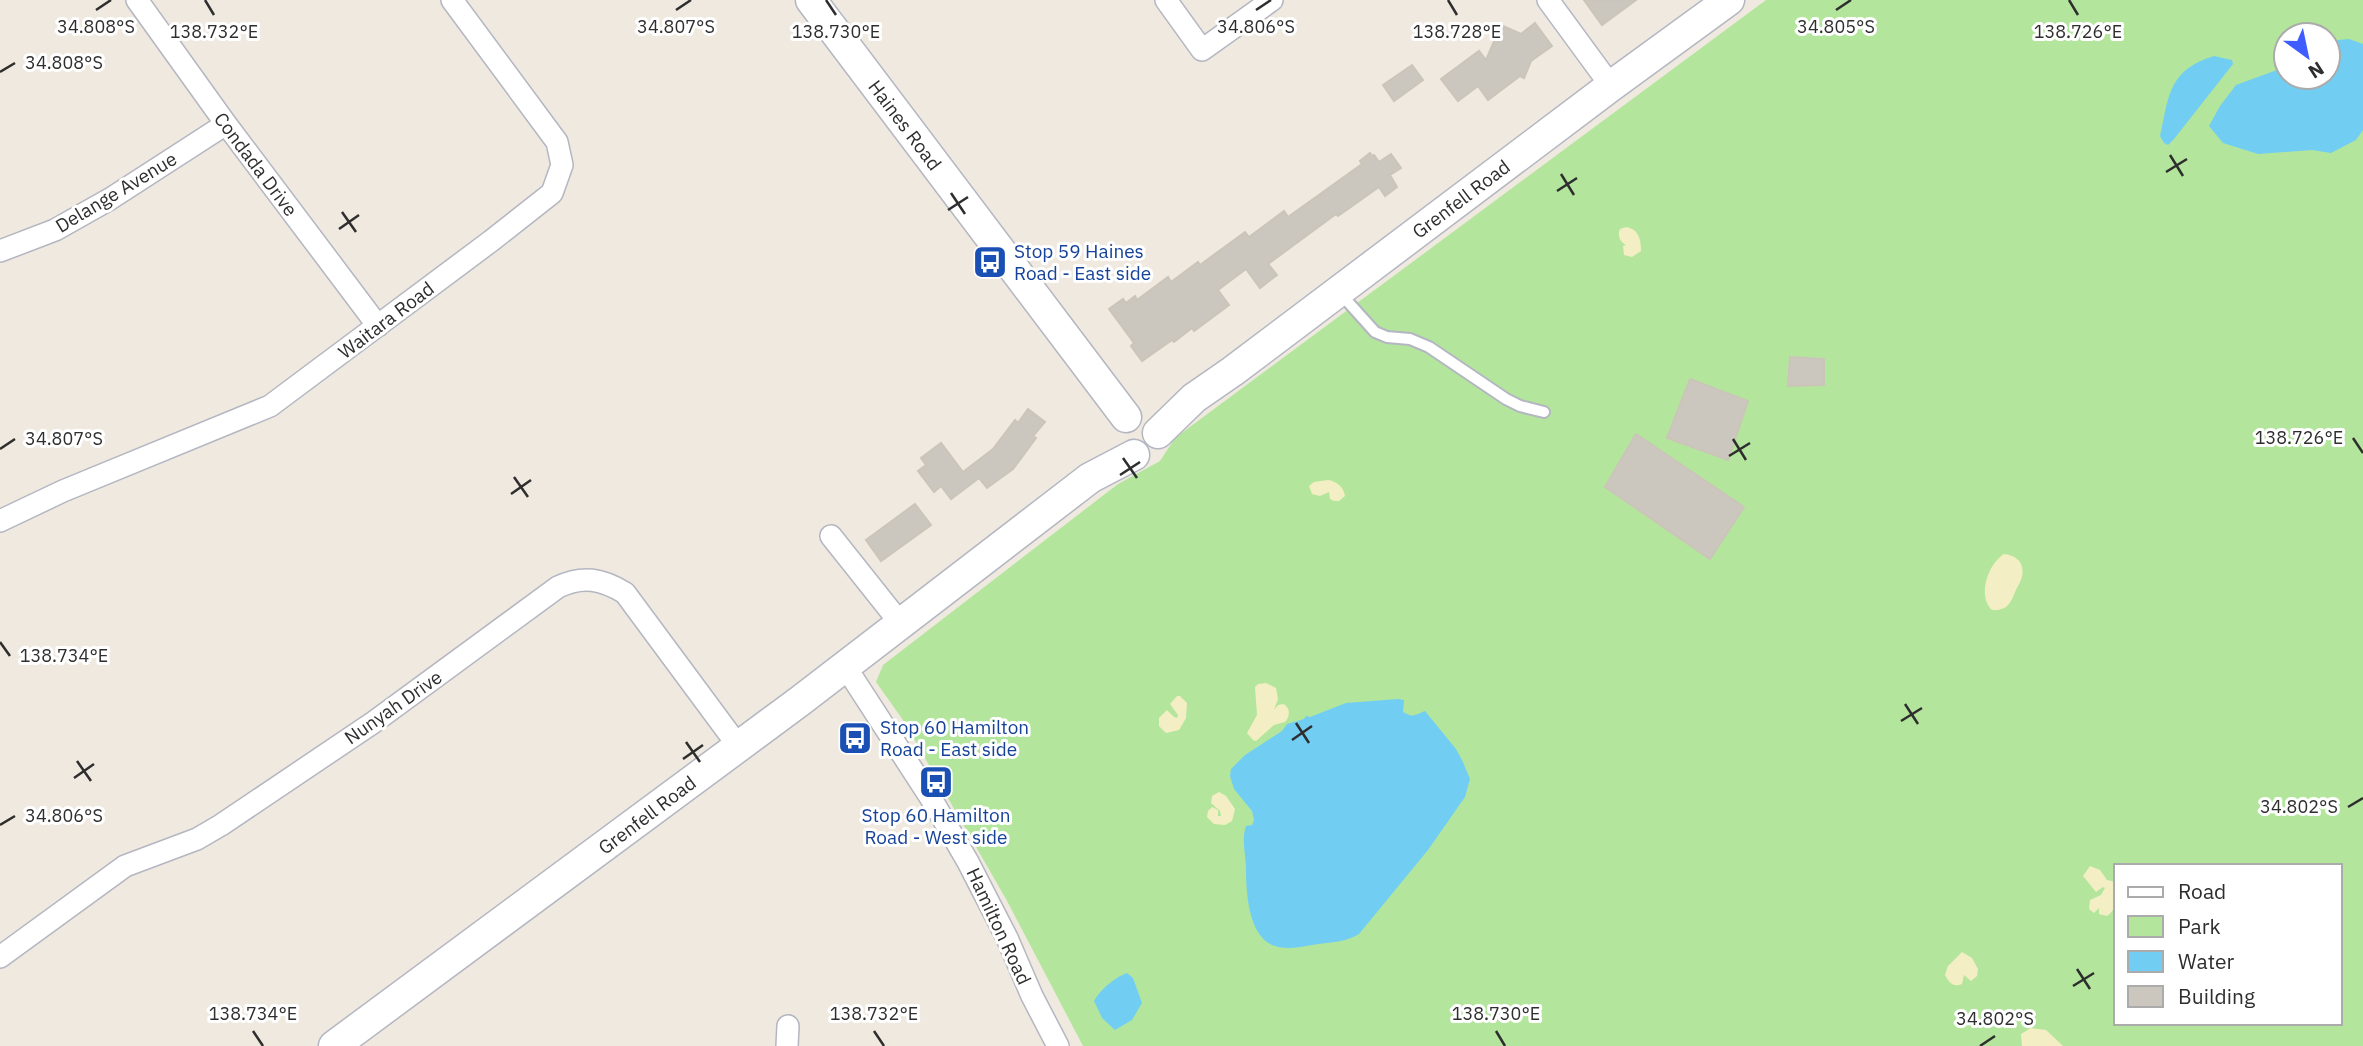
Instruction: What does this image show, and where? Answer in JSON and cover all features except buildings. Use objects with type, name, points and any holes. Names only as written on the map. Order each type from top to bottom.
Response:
[{"type":"main road","name":"Haines Road","points":[[811,0],[1137,433]]},
{"type":"main road","name":"Grenfell Road","points":[[334,1046],[901,624],[1090,478],[1137,433],[1194,398],[1729,0]]},
{"type":"street","name":"Condada Drive","points":[[137,0],[226,124],[378,326]]},
{"type":"street","name":"Waitara Road","points":[[0,521],[63,491],[270,407],[552,193],[562,165],[556,142],[452,0]]},
{"type":"street","points":[[1166,0],[1202,50],[1272,0]]},
{"type":"street","points":[[1548,0],[1611,86]]},
{"type":"street","name":"Delange Avenue","points":[[2,247],[55,230],[77,218],[226,124]]},
{"type":"street","points":[[831,536],[901,624]]},
{"type":"street","name":"Nunyah Drive","points":[[0,957],[125,866],[197,839],[221,825],[374,722],[568,582],[583,579],[606,582],[625,593],[739,747]]},
{"type":"street","name":"Hamilton Road","points":[[845,666],[932,800],[968,862],[1059,1046]]},
{"type":"lane","points":[[1339,291],[1375,331],[1387,337],[1418,342],[1506,399],[1544,412]]},
{"type":"green space","points":[[1766,0],[2363,0],[2363,1046],[1083,1046],[1006,899],[903,720],[876,682],[883,665],[1118,484],[1160,461],[1175,438]]},
{"type":"sand","points":[[1626,227],[1636,233],[1640,243],[1641,251],[1632,257],[1624,255],[1623,246],[1626,245],[1619,236],[1620,229]]},
{"type":"sand","points":[[1328,480],[1337,483],[1343,490],[1345,496],[1339,501],[1330,499],[1329,492],[1320,496],[1312,494],[1309,486],[1314,482]]},
{"type":"sand","points":[[2004,554],[2015,558],[2022,565],[2021,580],[2007,606],[1992,610],[1985,597],[1986,580],[1993,565]]},
{"type":"sand","points":[[1266,683],[1276,688],[1278,699],[1274,710],[1283,704],[1289,715],[1285,722],[1274,725],[1256,741],[1247,733],[1257,715],[1255,687]]},
{"type":"sand","points":[[1177,696],[1187,703],[1186,718],[1179,730],[1166,733],[1159,726],[1159,718],[1167,710],[1177,718],[1178,715],[1170,704]]},
{"type":"sand","points":[[1219,792],[1226,796],[1235,809],[1232,821],[1225,825],[1214,824],[1207,817],[1212,807],[1218,810],[1218,816],[1221,816],[1220,811],[1211,803],[1212,796]]},
{"type":"sand","points":[[2090,866],[2100,870],[2107,880],[2114,882],[2114,908],[2107,916],[2099,914],[2099,908],[2094,913],[2089,909],[2090,900],[2101,895],[2105,888],[2096,892],[2083,876]]},
{"type":"sand","points":[[1962,952],[1972,958],[1978,969],[1977,976],[1971,981],[1964,975],[1962,984],[1954,985],[1945,975],[1948,966]]},
{"type":"sand","points":[[2031,1028],[2046,1030],[2063,1046],[2022,1046],[2021,1034]]},
{"type":"water","points":[[2342,40],[2363,44],[2363,130],[2356,140],[2331,153],[2312,150],[2258,154],[2223,143],[2209,126],[2236,85],[2272,72],[2272,91],[2342,91]]},
{"type":"water","points":[[2214,56],[2232,60],[2233,64],[2174,139],[2168,145],[2164,143],[2160,136],[2173,86],[2187,69]]},
{"type":"water","points":[[1404,700],[1403,712],[1406,714],[1414,715],[1425,711],[1456,749],[1470,779],[1465,797],[1428,850],[1359,934],[1342,941],[1298,947],[1275,946],[1259,934],[1250,913],[1244,837],[1246,826],[1252,825],[1254,820],[1252,811],[1234,789],[1231,769],[1245,755],[1282,731],[1287,724],[1306,716],[1310,717],[1346,703]]},
{"type":"water","points":[[1127,973],[1133,978],[1142,1003],[1132,1020],[1115,1030],[1102,1018],[1094,1001],[1108,984]]},
{"type":"place","name":"Stop 59 Haines Road - East side","points":[[990,262]]},
{"type":"place","name":"Stop 60 Hamilton Road - East side","points":[[855,738]]},
{"type":"place","name":"Stop 60 Hamilton Road - West side","points":[[936,782]]}]
